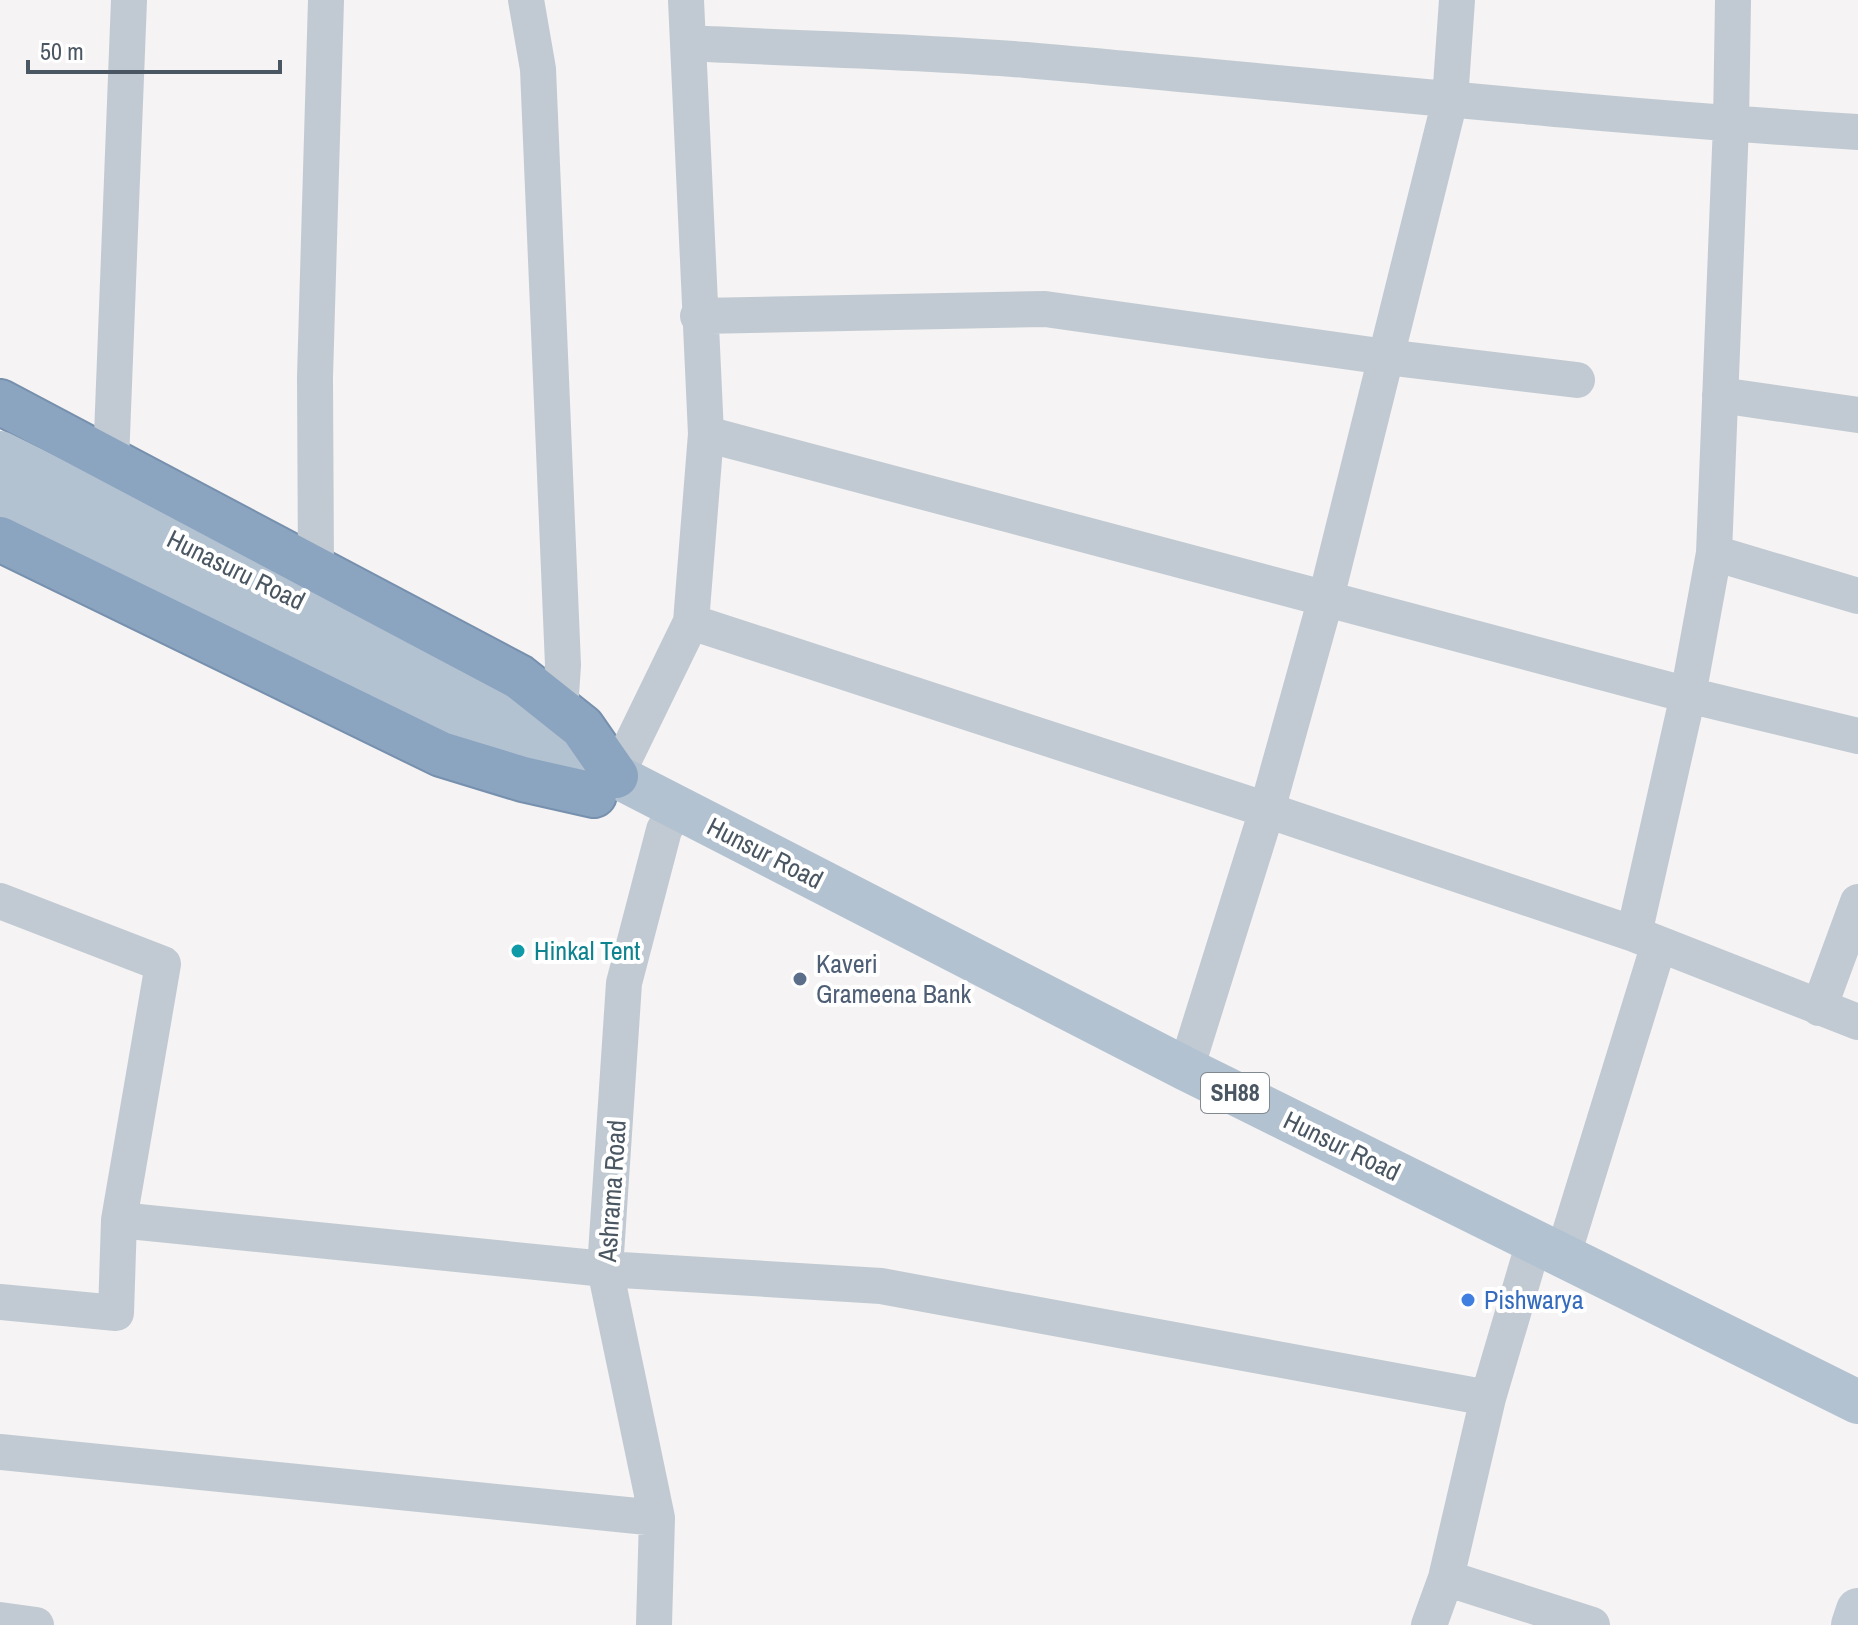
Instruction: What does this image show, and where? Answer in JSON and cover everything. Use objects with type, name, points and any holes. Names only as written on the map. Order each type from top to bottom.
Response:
[{"type":"highway","points":[[0,402],[519,677],[571,718],[605,786]]},
{"type":"highway","points":[[0,539],[441,754],[523,779],[605,786]]},
{"type":"main road","name":"Hunasuru Road","points":[[0,453],[333,618],[463,710]]},
{"type":"main road","name":"Hunasuru Road","points":[[0,495],[463,710]]},
{"type":"main road","points":[[463,710],[670,819],[731,866],[1168,1079],[1546,1258],[1858,1430]]},
{"type":"main road","name":"Hunsur Road","points":[[670,819],[1186,1069],[1546,1258],[1858,1402]]},
{"type":"street","points":[[111,461],[129,0]]},
{"type":"street","points":[[316,570],[315,377],[326,0]]},
{"type":"street","points":[[526,0],[539,85],[563,665],[571,718]]},
{"type":"street","points":[[605,786],[691,622],[706,434],[698,316],[686,0]]},
{"type":"street","points":[[1186,1069],[1267,810],[1326,598],[1450,100],[1457,0]]},
{"type":"street","points":[[1429,1625],[1446,1578],[1488,1398],[1546,1258],[1647,939],[1714,553],[1733,0]]},
{"type":"street","points":[[688,43],[1023,60],[1450,100],[1858,132]]},
{"type":"street","points":[[698,316],[1045,309],[1386,357],[1577,380]]},
{"type":"street","points":[[1720,395],[1858,415]]},
{"type":"street","points":[[706,434],[1688,695],[1858,736]]},
{"type":"street","points":[[1714,553],[1858,596]]},
{"type":"street","points":[[691,622],[1267,810],[1647,939],[1858,1022]]},
{"type":"street","name":"Ashrama Road","points":[[654,1625],[657,1518],[605,1269],[624,983],[670,819]]},
{"type":"street","points":[[0,901],[163,964],[119,1220],[116,1313],[0,1302]]},
{"type":"street","points":[[1819,1008],[1858,902]]},
{"type":"street","points":[[119,1220],[605,1269],[881,1286],[1488,1398]]},
{"type":"street","points":[[0,1452],[657,1518]]},
{"type":"street","points":[[1446,1578],[1592,1625]]},
{"type":"street","points":[[1853,1625],[1858,1610]]},
{"type":"street","points":[[0,1620],[36,1625]]},
{"type":"place","name":"Hinkal Tent","points":[[518,951]]},
{"type":"place","name":"Kaveri Grameena Bank","points":[[800,979]]},
{"type":"place","name":"Pishwarya","points":[[1468,1300]]}]
